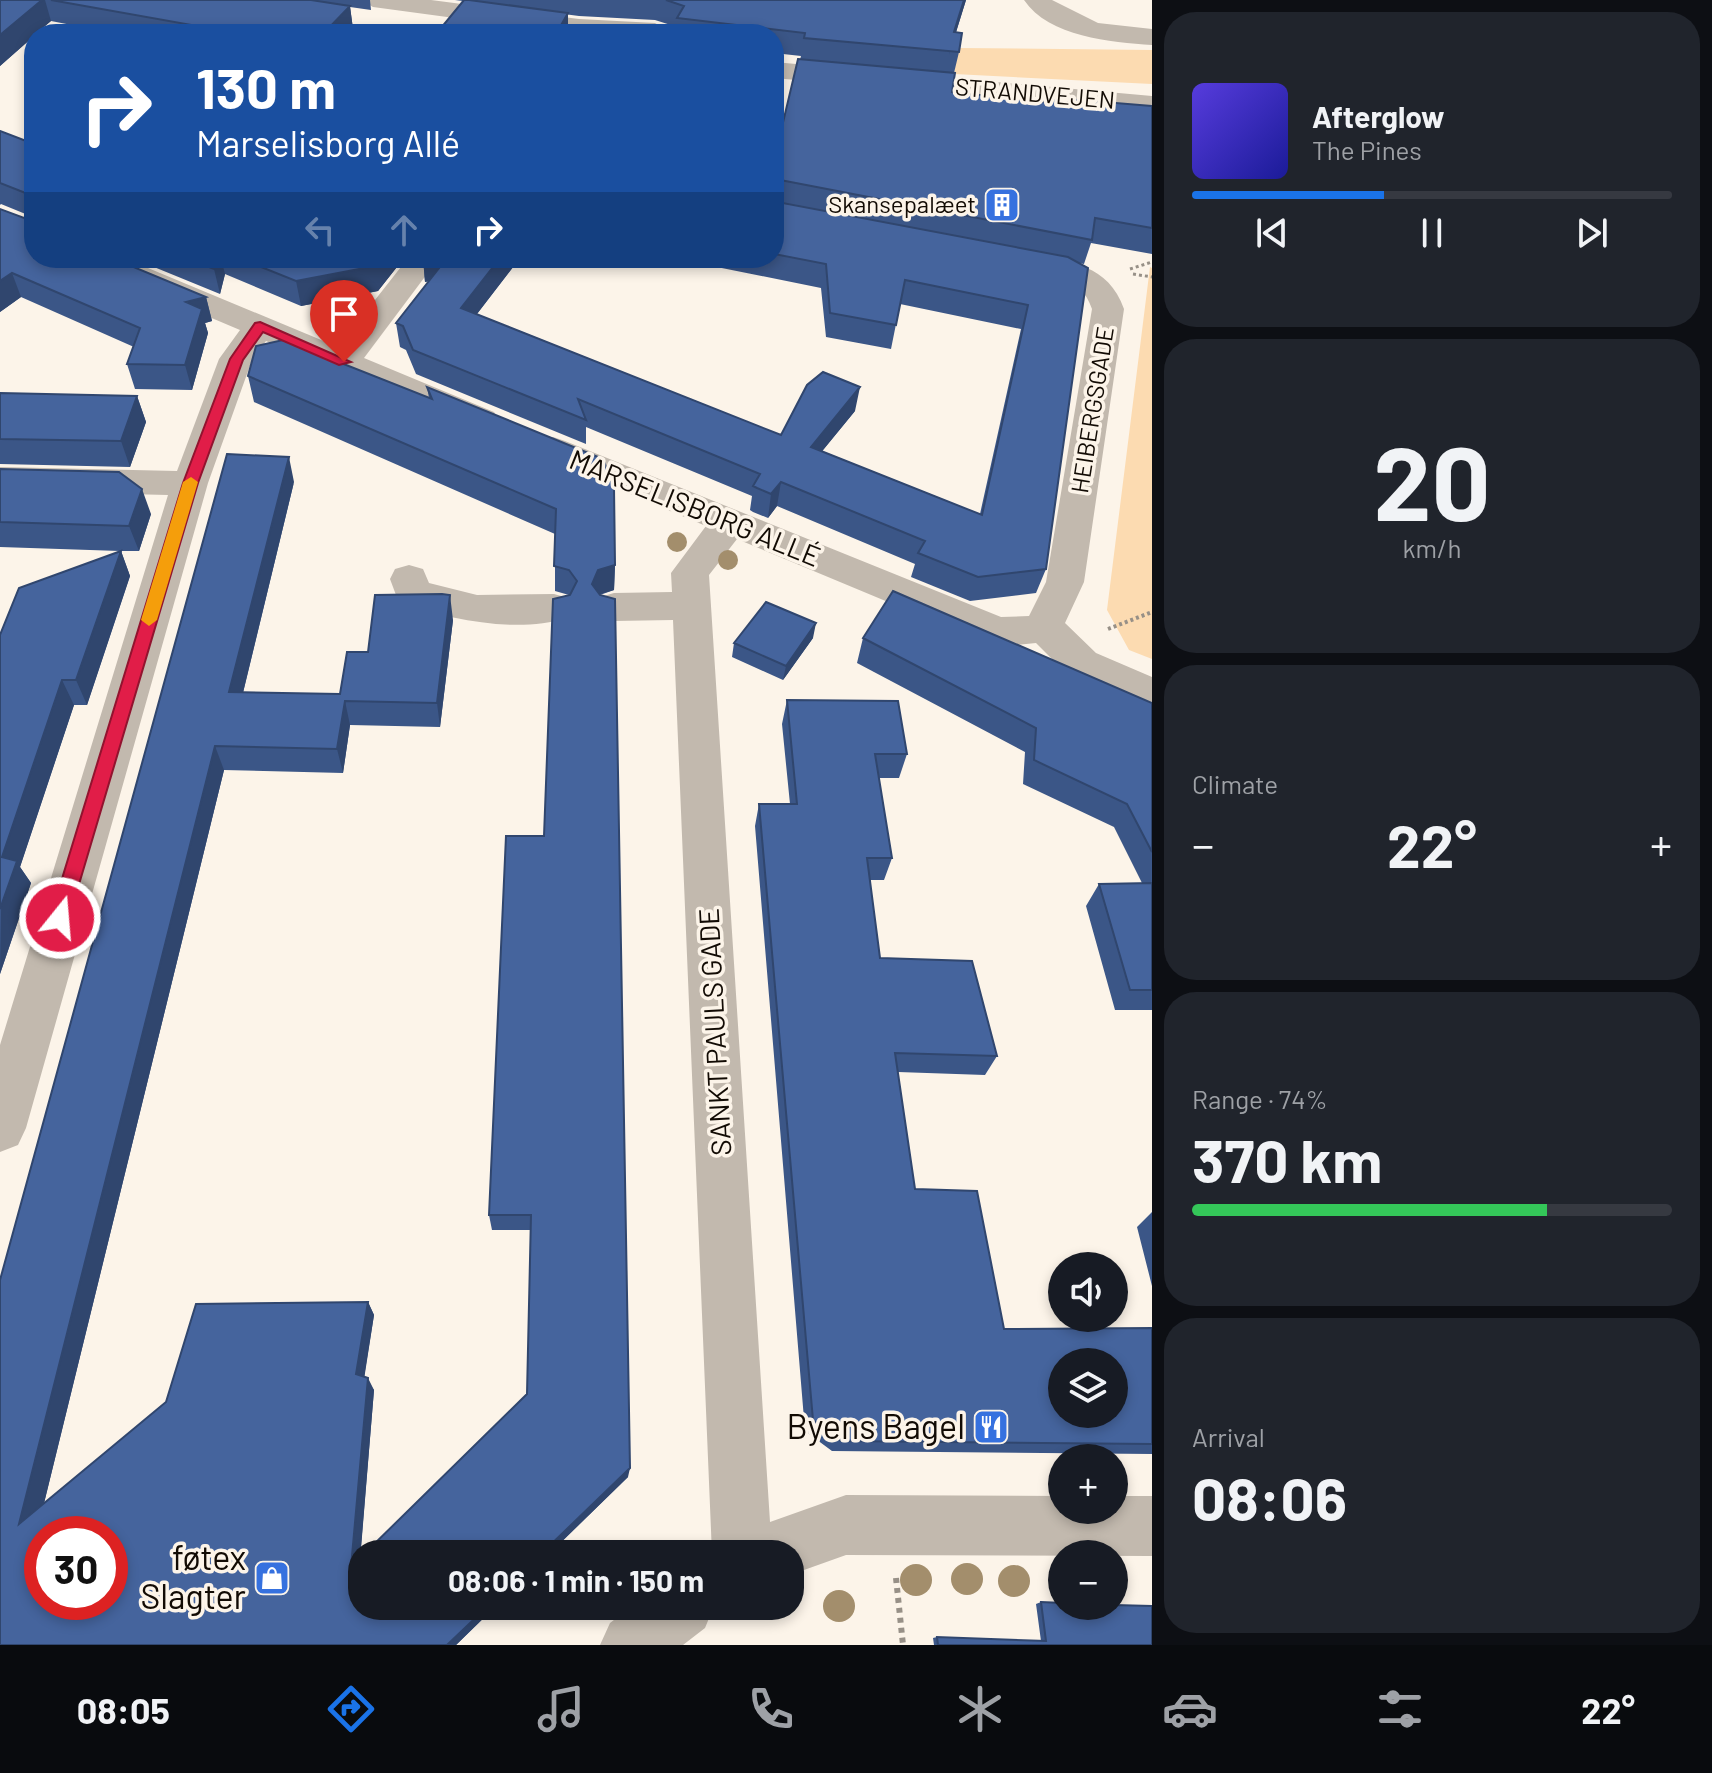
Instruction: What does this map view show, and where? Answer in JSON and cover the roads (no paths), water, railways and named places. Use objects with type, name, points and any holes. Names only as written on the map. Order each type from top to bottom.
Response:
[{"type":"street","points":[[373,0],[556,24]]},
{"type":"street","points":[[1036,0],[1059,19],[1113,35],[1152,37]]},
{"type":"street","points":[[354,19],[392,24]]},
{"type":"street","name":"STRANDVEJEN","points":[[784,71],[1152,104]]},
{"type":"street","name":"HEIBERGSGADE","points":[[1000,258],[1079,274],[1096,282],[1108,309],[1065,582],[1044,626]]},
{"type":"street","name":"MARSELISBORG ALLÉ","points":[[121,268],[729,523],[998,632],[1023,632],[1044,626]]},
{"type":"street","points":[[344,362],[416,268]]},
{"type":"street","points":[[0,1128],[12,1036],[190,483],[236,359],[260,326]]},
{"type":"street","points":[[0,479],[190,483]]},
{"type":"street","name":"SANKT PAULS GADE","points":[[729,523],[690,573],[741,1540]]},
{"type":"street","points":[[409,579],[413,593],[477,609],[554,608]]},
{"type":"street","points":[[614,607],[693,606]]},
{"type":"street","points":[[1044,626],[1082,664],[1152,694]]},
{"type":"street","points":[[804,1540],[846,1525],[1152,1526]]},
{"type":"street","points":[[632,1645],[665,1620]]},
{"type":"place","name":"Skansepalæet","points":[[1002,205]]},
{"type":"place","name":"Byens Bagel","points":[[991,1427]]},
{"type":"place","name":"føtex Slagter","points":[[272,1578]]}]
